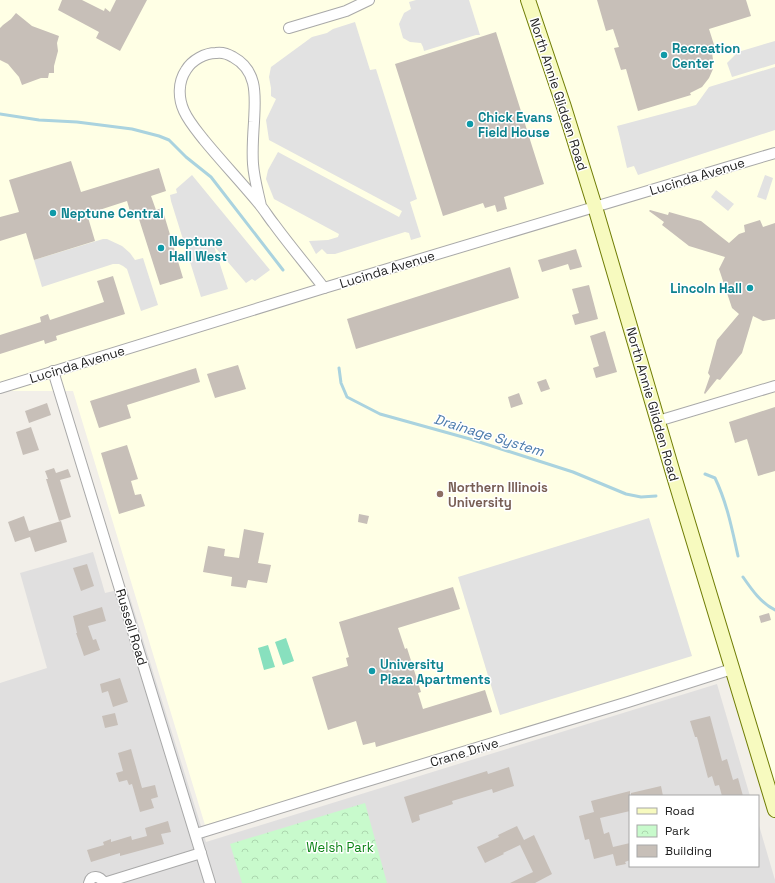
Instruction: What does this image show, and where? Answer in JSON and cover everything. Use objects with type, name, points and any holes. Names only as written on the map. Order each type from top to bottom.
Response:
[{"type":"main road","name":"North Annie Glidden Road","points":[[528,0],[564,107],[595,207],[775,810]]},
{"type":"street","points":[[289,28],[346,11],[369,0]]},
{"type":"street","points":[[261,206],[253,165],[255,92],[250,75],[239,61],[227,54],[217,53],[201,56],[187,68],[181,81],[179,94],[184,112],[194,128],[261,206],[324,288]]},
{"type":"street","name":"Lucinda Avenue","points":[[0,388],[324,288],[775,153]]},
{"type":"street","name":"Russell Road","points":[[53,371],[210,883]]},
{"type":"street","points":[[658,421],[775,386]]},
{"type":"street","name":"Crane Drive","points":[[196,834],[732,669]]},
{"type":"street","points":[[89,883],[90,880],[97,877],[104,883],[201,853]]},
{"type":"shaded area","name":"Northern Illinois University","points":[[0,0],[775,0],[775,812],[732,669],[205,825],[73,391],[0,391]]},
{"type":"shaded area","points":[[416,0],[469,0],[480,35],[424,51],[421,43],[410,42],[403,38],[399,24],[404,13],[411,9],[409,2]]},
{"type":"shaded area","points":[[355,22],[370,70],[376,69],[417,199],[410,202],[421,237],[411,240],[409,233],[405,232],[335,254],[327,254],[322,249],[316,254],[309,241],[328,240],[338,237],[339,234],[274,199],[266,179],[268,170],[278,152],[399,217],[402,211],[269,140],[266,120],[276,99],[271,96],[269,77],[271,67],[312,37]]},
{"type":"shaded area","points":[[775,41],[775,64],[732,77],[727,63],[738,52]]},
{"type":"shaded area","points":[[775,67],[775,130],[638,175],[634,166],[627,168],[617,126],[696,105],[709,87]]},
{"type":"shaded area","points":[[192,175],[270,270],[255,281],[252,279],[246,283],[214,246],[228,289],[201,297],[170,195],[177,193],[176,189]]},
{"type":"shaded area","points":[[765,175],[773,178],[766,200],[757,197]]},
{"type":"shaded area","points":[[716,190],[734,204],[728,211],[711,197]]},
{"type":"shaded area","points":[[107,239],[122,246],[135,260],[143,258],[158,305],[141,311],[127,269],[119,264],[113,264],[42,287],[34,260]]},
{"type":"shaded area","points":[[649,518],[692,656],[500,715],[458,577]]},
{"type":"shaded area","points":[[93,552],[105,593],[127,588],[206,842],[717,684],[750,795],[629,795],[629,867],[759,867],[759,825],[775,883],[0,883],[0,683],[47,668],[20,573]]},
{"type":"green space","points":[[286,638],[294,661],[283,665],[275,642]]},
{"type":"green space","points":[[268,645],[275,667],[264,670],[258,648]]},
{"type":"green space","name":"Welsh Park","points":[[365,803],[387,883],[242,883],[230,844]]},
{"type":"building","points":[[62,0],[82,0],[104,11],[105,8],[110,12],[116,0],[147,0],[120,51],[96,38],[99,32],[58,10]]},
{"type":"building","name":"Recreation Center","points":[[597,0],[746,0],[751,16],[709,29],[716,51],[712,52],[713,69],[709,78],[702,87],[690,93],[691,95],[638,111],[626,69],[621,70],[614,48],[619,47],[613,29],[606,31]]},
{"type":"building","points":[[16,13],[32,26],[59,36],[54,73],[49,73],[48,78],[41,78],[22,85],[19,77],[8,64],[0,60],[0,28]]},
{"type":"building","name":"Chick Evans Field House","points":[[496,32],[544,184],[504,197],[507,209],[497,212],[495,205],[485,208],[483,203],[443,216],[395,64]]},
{"type":"building","points":[[71,161],[81,192],[159,168],[166,191],[151,196],[156,210],[162,208],[183,278],[160,285],[138,216],[132,218],[127,201],[87,214],[95,241],[34,260],[26,233],[0,241],[0,217],[19,212],[9,180]]},
{"type":"building","name":"Lincoln Hall","points":[[649,211],[668,215],[669,212],[701,221],[729,243],[739,234],[745,232],[744,225],[760,220],[763,227],[775,223],[775,319],[763,321],[753,316],[742,353],[720,380],[717,379],[705,394],[704,393],[710,376],[708,373],[717,340],[739,314],[732,308],[719,269],[725,257],[689,246],[662,225],[664,222]]},
{"type":"building","points":[[576,249],[582,267],[570,270],[568,264],[542,272],[538,260]]},
{"type":"building","points":[[510,267],[519,298],[356,349],[347,319]]},
{"type":"building","points":[[113,276],[125,314],[56,336],[57,340],[45,344],[44,340],[0,354],[0,335],[41,322],[40,317],[48,314],[50,320],[104,302],[97,281]]},
{"type":"building","points":[[589,285],[598,319],[575,325],[572,315],[579,313],[572,289]]},
{"type":"building","points":[[605,331],[617,372],[596,378],[593,368],[599,366],[590,336]]},
{"type":"building","points":[[238,365],[246,389],[215,398],[207,374]]},
{"type":"building","points":[[196,368],[200,382],[127,405],[131,418],[99,428],[90,401]]},
{"type":"building","points":[[546,379],[550,389],[541,392],[537,382]]},
{"type":"building","points":[[519,393],[523,404],[511,408],[508,397]]},
{"type":"building","points":[[47,403],[51,415],[29,423],[25,411]]},
{"type":"building","points":[[775,407],[775,471],[758,476],[747,439],[735,443],[729,422]]},
{"type":"building","points":[[31,427],[39,450],[23,455],[16,432]]},
{"type":"building","points":[[127,445],[138,479],[131,481],[135,495],[141,494],[145,506],[119,514],[101,453]]},
{"type":"building","points":[[54,468],[56,473],[68,469],[71,477],[60,480],[71,517],[59,521],[45,471]]},
{"type":"building","points":[[359,514],[369,516],[367,524],[358,522]]},
{"type":"building","points":[[24,516],[29,531],[61,521],[67,542],[35,552],[30,537],[15,542],[8,522]]},
{"type":"building","points":[[244,529],[264,533],[258,563],[271,565],[267,583],[248,580],[246,588],[231,586],[232,577],[203,572],[208,546],[225,549],[224,556],[239,558]]},
{"type":"building","points":[[87,564],[94,586],[81,591],[73,568]]},
{"type":"building","name":"University Plaza Apartments","points":[[453,587],[460,609],[398,628],[405,649],[407,648],[421,692],[418,693],[423,709],[485,690],[492,712],[376,747],[375,742],[363,745],[356,721],[328,730],[312,677],[348,666],[346,658],[349,657],[339,622]]},
{"type":"building","points":[[102,607],[106,621],[88,626],[93,640],[96,639],[100,650],[84,656],[76,633],[73,616]]},
{"type":"building","points":[[769,613],[771,620],[761,623],[759,616]]},
{"type":"building","points":[[120,678],[128,702],[113,707],[108,691],[102,693],[100,684]]},
{"type":"building","points":[[115,713],[118,725],[105,728],[102,716]]},
{"type":"building","points":[[710,716],[722,761],[727,759],[733,780],[738,778],[743,795],[722,795],[719,785],[715,786],[712,776],[708,778],[697,737],[695,737],[690,721]]},
{"type":"building","points":[[131,749],[142,788],[155,785],[158,797],[151,799],[154,808],[140,812],[132,784],[129,785],[127,780],[119,782],[116,773],[123,771],[118,753]]},
{"type":"building","points":[[509,767],[514,786],[493,793],[492,789],[452,801],[453,804],[419,815],[420,820],[412,823],[404,797],[487,771],[488,774]]},
{"type":"building","points":[[661,786],[663,795],[631,795],[631,793]]},
{"type":"building","points":[[630,791],[629,811],[600,818],[604,834],[609,832],[613,847],[629,843],[629,860],[625,862],[626,864],[616,866],[613,854],[594,859],[589,839],[585,840],[579,816],[594,812],[591,801]]},
{"type":"building","points":[[168,821],[171,832],[161,834],[164,844],[120,856],[120,853],[91,862],[87,850],[104,845],[103,842],[111,839],[111,842],[131,836],[132,840],[147,836],[145,828]]},
{"type":"building","points":[[517,826],[524,840],[534,835],[552,874],[535,883],[510,883],[533,872],[520,845],[485,863],[477,847],[499,837],[498,835]]},
{"type":"waterway","points":[[0,114],[39,120],[77,122],[132,129],[169,140],[186,157],[211,177],[283,270]]},
{"type":"waterway","name":"Drainage System","points":[[339,368],[341,383],[347,397],[380,414],[470,439],[573,472],[626,494],[641,497],[656,496]]},
{"type":"waterway","name":"Drainage System","points":[[705,474],[715,478],[719,487],[729,516],[738,556]]},
{"type":"waterway","name":"Drainage System","points":[[743,577],[761,600],[775,610]]},
{"type":"place","name":"Recreation Center","points":[[664,55]]},
{"type":"place","name":"Chick Evans Field House","points":[[470,124]]},
{"type":"place","name":"Neptune Central","points":[[53,213]]},
{"type":"place","name":"Neptune Hall West","points":[[161,248]]},
{"type":"place","name":"Lincoln Hall","points":[[750,288]]},
{"type":"place","name":"Northern Illinois University","points":[[440,494]]},
{"type":"place","name":"University Plaza Apartments","points":[[372,671]]}]
